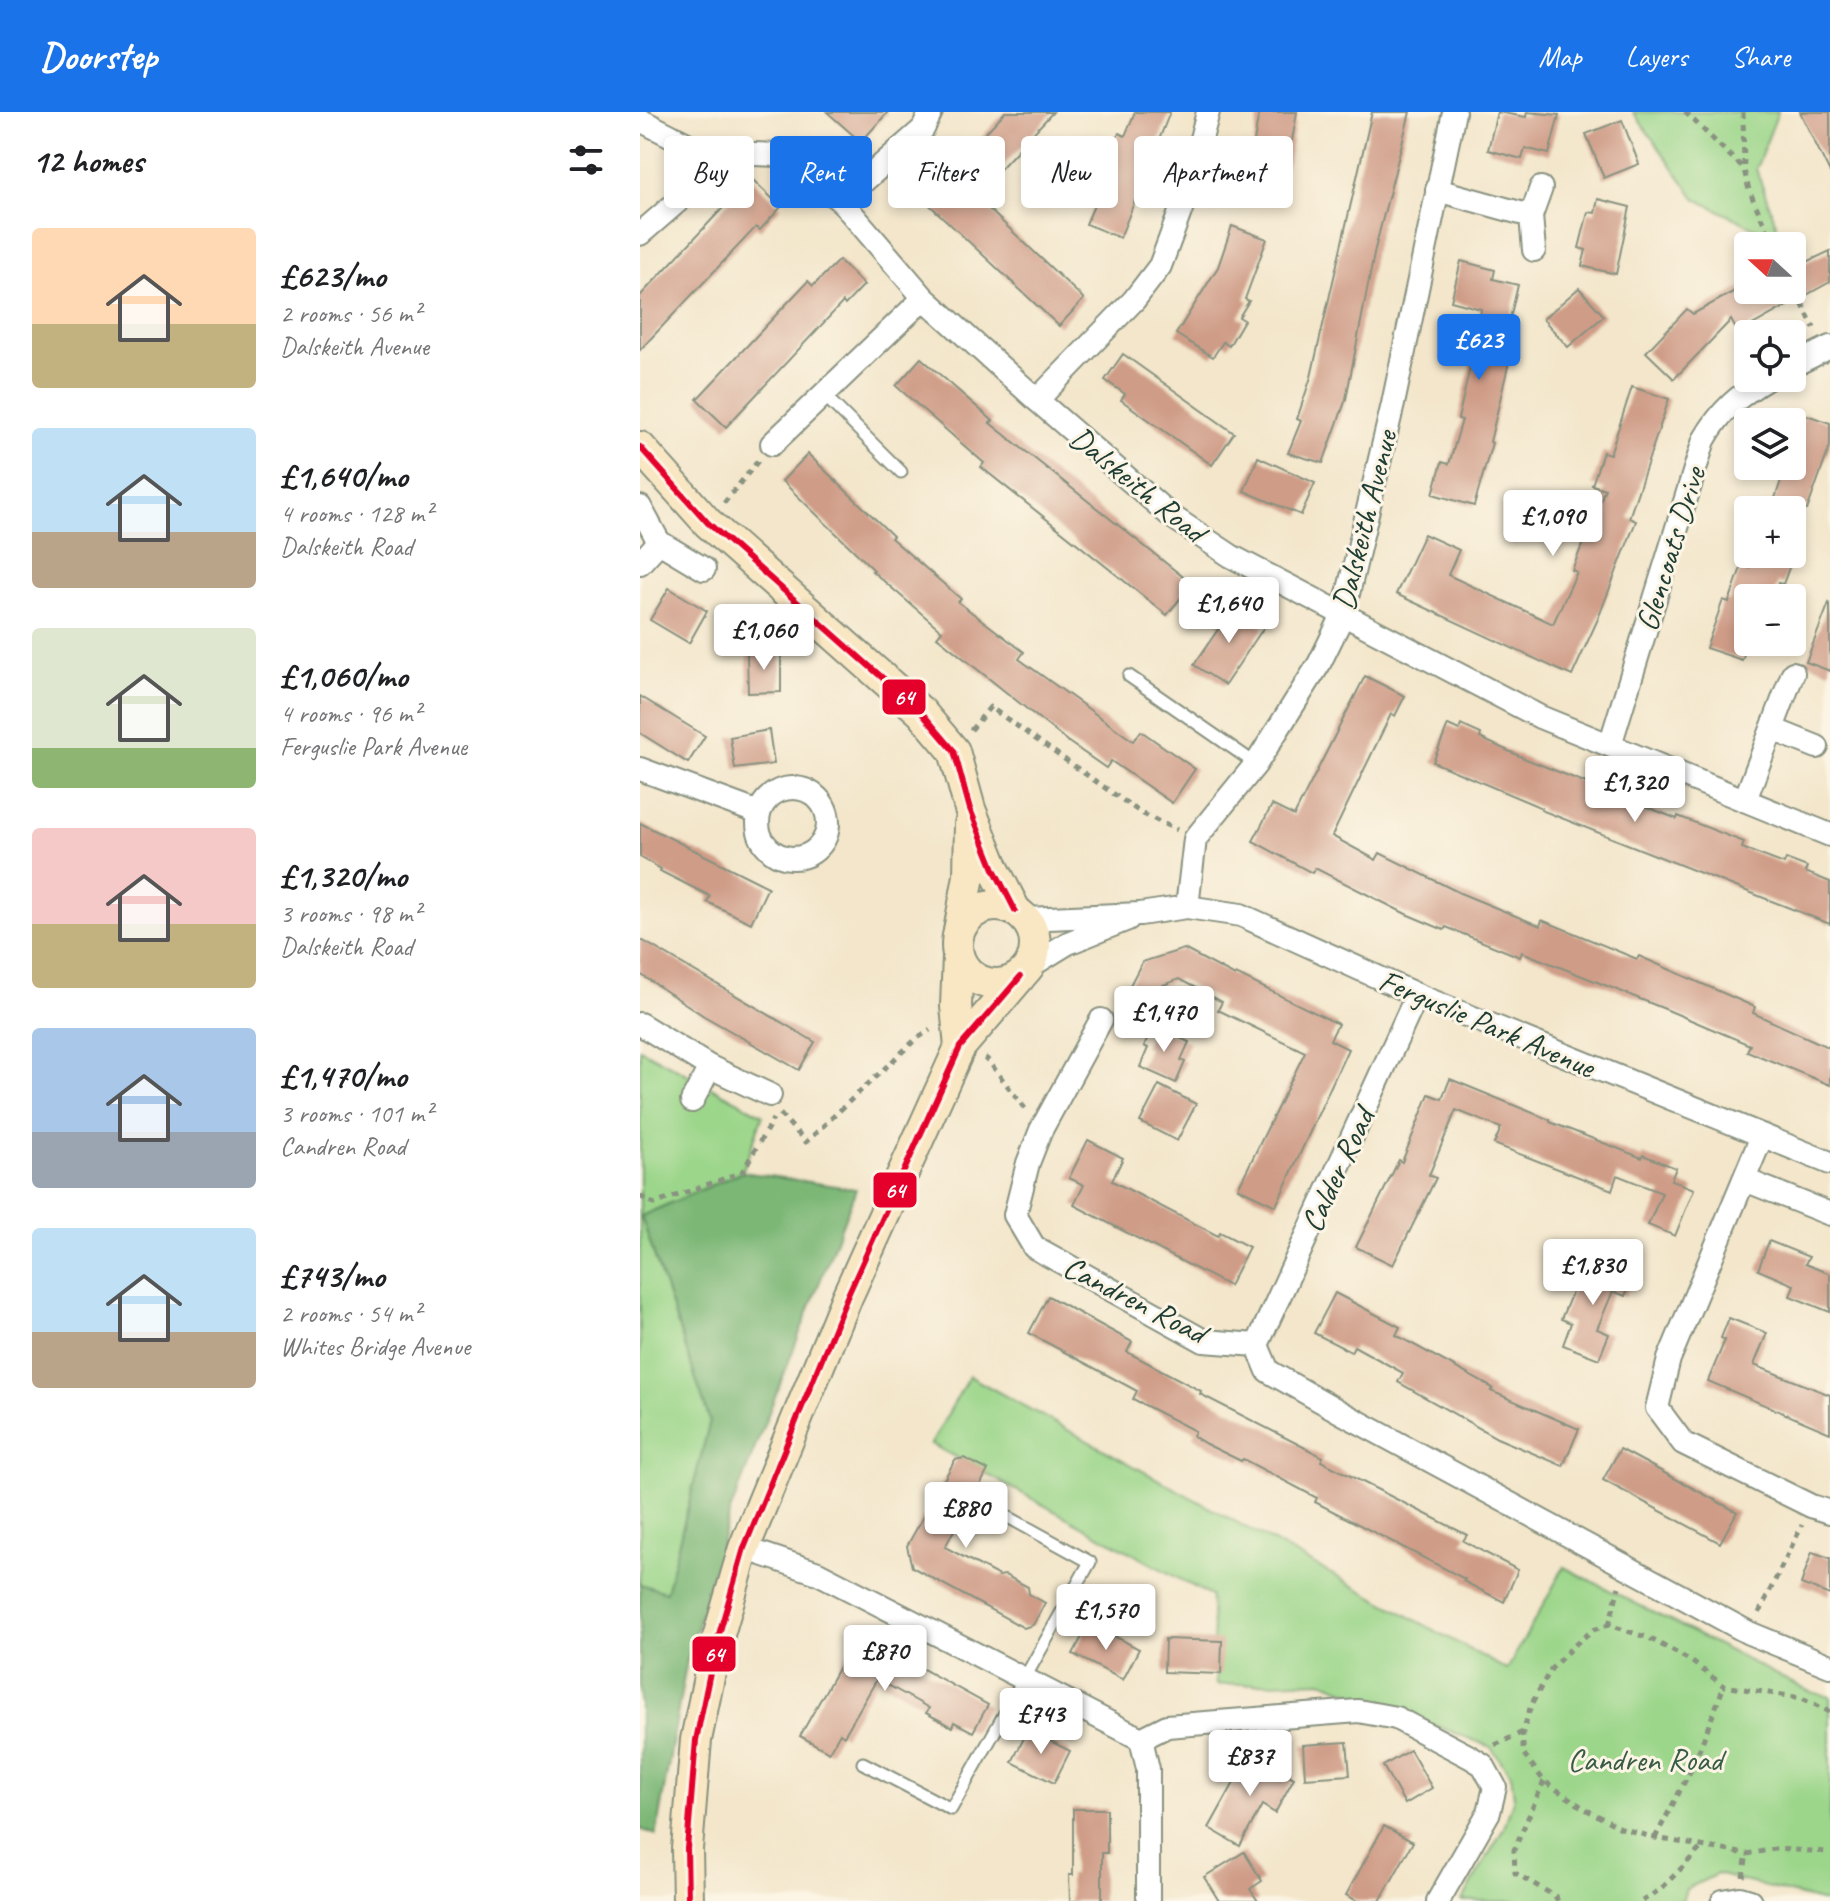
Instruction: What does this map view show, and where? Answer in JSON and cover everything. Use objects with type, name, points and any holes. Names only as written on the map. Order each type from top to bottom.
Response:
[{"type":"street","points":[[872,174],[923,129],[931,112]]},
{"type":"street","points":[[1037,400],[1134,300],[1160,266],[1186,196],[1208,112]]},
{"type":"street","name":"Dalskeith Avenue","points":[[1195,839],[1256,764],[1319,664],[1343,615],[1393,404],[1454,112]]},
{"type":"street","name":"Dalskeith Road","points":[[640,120],[672,136]]},
{"type":"street","points":[[1534,250],[1531,216],[1541,188]]},
{"type":"street","points":[[1437,190],[1531,216]]},
{"type":"street","points":[[640,234],[670,208]]},
{"type":"street","name":"Dalskeith Road","points":[[847,208],[924,298],[1171,516],[1231,556],[1540,717],[1830,835]]},
{"type":"street","points":[[772,444],[924,298]]},
{"type":"street","points":[[1806,359],[1827,348]]},
{"type":"street","name":"Glencoats Drive","points":[[1610,745],[1704,440],[1718,416],[1747,392]]},
{"type":"street","points":[[640,447],[708,523],[921,712],[954,751],[970,809],[994,869],[1033,930],[1036,943],[1025,972],[957,1054],[847,1297],[744,1548],[715,1648],[696,1740],[687,1849],[688,1901]]},
{"type":"street","points":[[640,507],[659,542],[704,569]]},
{"type":"street","points":[[640,563],[659,542]]},
{"type":"street","points":[[1745,800],[1793,673]]},
{"type":"street","points":[[1772,729],[1817,747]]},
{"type":"street","points":[[640,769],[759,813]]},
{"type":"street","points":[[957,1054],[958,944],[969,876],[970,809]]},
{"type":"street","points":[[1187,907],[1195,839]]},
{"type":"street","points":[[1020,914],[1003,906],[989,906],[977,911],[967,919],[958,944],[972,977],[984,983],[1009,983],[1025,972]]},
{"type":"street","name":"Ferguslie Park Avenue","points":[[1020,914],[1140,914],[1187,907],[1241,915],[1417,995],[1830,1163]]},
{"type":"street","name":"Ferguslie Park Avenue","points":[[1025,972],[1068,943],[1140,914]]},
{"type":"street","name":"Calder Road","points":[[1257,1345],[1417,995]]},
{"type":"street","name":"Candren Road","points":[[1101,1020],[1041,1130],[1028,1163],[1015,1215],[1034,1247],[1204,1341],[1257,1345]]},
{"type":"street","points":[[640,1024],[710,1067],[770,1095]]},
{"type":"street","points":[[692,1101],[710,1067]]},
{"type":"street","points":[[1762,1136],[1669,1359],[1657,1408],[1683,1443],[1820,1509]]},
{"type":"street","points":[[1745,1180],[1830,1214]]},
{"type":"street","points":[[1257,1345],[1268,1371],[1624,1568],[1749,1633],[1830,1666]]},
{"type":"street","points":[[744,1548],[818,1573],[1141,1739],[1148,1769],[1148,1901]]},
{"type":"street","points":[[1141,1739],[1167,1726],[1358,1711],[1396,1718],[1470,1757],[1483,1765],[1495,1787],[1489,1812],[1438,1901]]},
{"type":"street","points":[[1723,1901],[1740,1898],[1750,1901]]},
{"type":"lane","points":[[823,394],[901,472]]},
{"type":"lane","points":[[1129,676],[1256,764]]},
{"type":"lane","points":[[863,1763],[951,1809],[1090,1562],[1008,1517]]},
{"type":"path","points":[[1685,112],[1744,170]]},
{"type":"path","points":[[1743,112],[1744,170],[1749,190],[1768,232]]},
{"type":"path","points":[[1804,304],[1827,348]]},
{"type":"path","points":[[708,523],[772,444]]},
{"type":"path","points":[[954,751],[990,707],[1141,813],[1195,839]]},
{"type":"path","points":[[640,1196],[654,1204],[742,1172],[777,1111],[806,1142],[929,1030],[941,1034],[937,1053],[957,1054],[977,1070],[987,1059],[1041,1130]]},
{"type":"path","points":[[1749,1633],[1820,1509]]},
{"type":"path","points":[[1609,1625],[1624,1568]]},
{"type":"path","points":[[1830,1712],[1802,1698],[1724,1686],[1691,1661],[1649,1638],[1609,1625],[1593,1630],[1551,1669],[1531,1705],[1523,1732],[1523,1753],[1544,1781],[1585,1809],[1621,1828],[1655,1838],[1747,1854],[1775,1849],[1830,1852]]},
{"type":"path","points":[[1655,1838],[1693,1766],[1724,1686]]},
{"type":"path","points":[[1544,1781],[1514,1850],[1515,1873],[1555,1896],[1558,1901]]},
{"type":"path","points":[[1642,1901],[1661,1889],[1703,1846]]},
{"type":"green space","points":[[1633,112],[1778,112],[1756,169],[1779,232],[1762,232],[1696,199]]},
{"type":"green space","points":[[640,1049],[763,1115],[742,1172],[641,1216],[710,1421],[666,1593],[640,1584]]},
{"type":"green space","points":[[742,1172],[856,1189],[730,1512],[686,1665],[656,1835],[640,1829],[640,1584],[666,1592],[710,1421],[641,1216]]},
{"type":"green space","name":"Candren Road","points":[[969,1376],[1507,1670],[1564,1567],[1808,1691],[1830,1697],[1830,1901],[1717,1874],[1686,1889],[1682,1901],[1462,1901],[1504,1828],[1514,1797],[1511,1775],[1491,1747],[1322,1681],[1216,1685],[1211,1596],[931,1444]]},
{"type":"building","points":[[827,112],[888,112],[866,136],[854,136]]},
{"type":"building","points":[[1005,112],[1053,112],[1031,136],[1021,136],[1021,146],[1005,164],[1005,136],[983,136]]},
{"type":"building","points":[[1135,112],[1170,112],[1160,136],[1134,136],[1134,203],[1120,238],[1086,224],[1093,208],[1118,208],[1118,136],[1119,133],[1125,136]]},
{"type":"building","points":[[1259,112],[1297,112],[1293,136],[1255,136]]},
{"type":"building","points":[[1372,112],[1410,112],[1375,249],[1346,399],[1323,463],[1288,453],[1301,421],[1297,419],[1311,377]]},
{"type":"building","points":[[1497,112],[1526,117],[1527,112],[1559,115],[1549,154],[1525,148],[1522,159],[1488,150]]},
{"type":"building","points":[[1800,112],[1830,112],[1830,173]]},
{"type":"building","points":[[1622,120],[1639,164],[1604,178],[1586,134]]},
{"type":"building","points":[[754,181],[770,196],[770,208],[780,208],[760,230],[756,227],[640,350],[640,296],[723,208],[754,208]]},
{"type":"building","points":[[1598,199],[1630,207],[1616,274],[1582,266],[1586,250],[1579,248],[1588,212],[1595,213]]},
{"type":"building","points":[[933,208],[988,208],[1084,299],[1059,326]]},
{"type":"building","points":[[1232,226],[1267,239],[1245,299],[1249,301],[1239,317],[1244,320],[1229,346],[1223,342],[1213,357],[1176,334],[1218,267]]},
{"type":"building","points":[[1830,251],[1830,282],[1806,295],[1806,262]]},
{"type":"building","points":[[839,260],[864,285],[845,305],[843,302],[726,427],[697,399],[808,281],[813,286]]},
{"type":"building","points":[[1461,261],[1495,270],[1493,279],[1518,285],[1501,356],[1513,345],[1492,443],[1474,506],[1433,494],[1442,462],[1449,464],[1462,420],[1458,419],[1482,317],[1481,309],[1451,301]]},
{"type":"building","points":[[1579,288],[1604,316],[1568,347],[1543,319]]},
{"type":"building","points":[[1734,291],[1734,304],[1790,304],[1761,320],[1734,320],[1734,326],[1731,320],[1674,379],[1646,352],[1687,309],[1693,314]]},
{"type":"building","points":[[1123,354],[1234,433],[1212,465],[1121,400],[1125,394],[1105,380]]},
{"type":"building","points":[[921,358],[993,421],[990,423],[1192,584],[1167,615],[981,467],[984,463],[896,386]]},
{"type":"building","points":[[1632,387],[1669,399],[1629,518],[1636,521],[1572,676],[1396,594],[1424,534],[1459,550],[1448,575],[1553,624],[1577,572],[1572,570],[1605,489],[1592,485],[1603,452],[1610,454]]},
{"type":"building","points":[[1806,415],[1830,423],[1830,446],[1807,510],[1806,496],[1776,496],[1781,480],[1806,480]]},
{"type":"building","points":[[808,454],[893,536],[891,538],[961,599],[958,602],[1024,652],[1019,659],[1133,741],[1141,731],[1195,769],[1172,803],[1111,761],[1106,768],[1067,741],[937,637],[942,631],[872,571],[782,481]]},
{"type":"building","points":[[1258,457],[1315,483],[1301,515],[1244,491]]},
{"type":"building","points":[[1741,568],[1789,568],[1783,584],[1735,584]]},
{"type":"building","points":[[669,588],[707,611],[689,643],[650,620]]},
{"type":"building","points":[[1734,588],[1734,656],[1743,656],[1742,660],[1706,648],[1723,600],[1729,602]]},
{"type":"building","points":[[1229,604],[1264,627],[1225,685],[1194,665],[1221,625],[1217,623]]},
{"type":"building","points":[[1830,604],[1830,671],[1806,662]]},
{"type":"building","points":[[781,652],[781,692],[748,693],[747,653]]},
{"type":"building","points":[[1365,676],[1405,696],[1395,716],[1391,714],[1332,836],[1376,860],[1380,853],[1460,893],[1540,926],[1542,920],[1637,959],[1639,956],[1755,1007],[1753,1013],[1830,1048],[1830,1085],[1747,1051],[1750,1045],[1665,1009],[1522,952],[1520,957],[1406,914],[1315,868],[1312,873],[1253,841],[1272,805],[1294,816]]},
{"type":"building","points":[[640,696],[705,736],[688,763],[640,733]]},
{"type":"building","points":[[1448,725],[1459,730],[1461,725],[1481,734],[1480,738],[1526,759],[1744,842],[1742,848],[1784,864],[1786,859],[1807,867],[1805,872],[1830,882],[1830,924],[1541,810],[1433,762]]},
{"type":"building","points":[[769,730],[774,764],[735,769],[730,737]]},
{"type":"building","points":[[640,823],[768,887],[751,923],[707,902],[710,896],[660,871],[640,857]]},
{"type":"building","points":[[640,939],[815,1042],[799,1070],[704,1016],[640,974]]},
{"type":"building","points":[[1184,949],[1338,1024],[1330,1040],[1348,1049],[1276,1206],[1238,1188],[1305,1052],[1218,1010],[1222,1002],[1179,979],[1163,985],[1153,1003],[1128,989],[1142,962]]},
{"type":"building","points":[[1153,1026],[1189,1042],[1176,1083],[1140,1067],[1148,1048],[1144,1046]]},
{"type":"building","points":[[1450,1079],[1550,1122],[1676,1168],[1671,1180],[1694,1189],[1675,1236],[1648,1225],[1662,1193],[1617,1175],[1612,1190],[1494,1144],[1501,1128],[1456,1110],[1429,1175],[1436,1178],[1393,1265],[1356,1247],[1399,1160],[1402,1162],[1429,1094],[1442,1099]]},
{"type":"building","points":[[1159,1085],[1196,1104],[1177,1141],[1140,1122]]},
{"type":"building","points":[[1088,1140],[1123,1158],[1112,1181],[1218,1236],[1220,1232],[1249,1247],[1229,1286],[1074,1205],[1084,1185],[1069,1178]]},
{"type":"building","points":[[1769,1241],[1809,1257],[1805,1264],[1830,1274],[1830,1312],[1790,1296],[1794,1285],[1758,1270]]},
{"type":"building","points":[[1597,1260],[1634,1275],[1625,1296],[1613,1291],[1597,1329],[1609,1334],[1599,1359],[1563,1345],[1571,1323],[1561,1319],[1580,1273],[1590,1277]]},
{"type":"building","points":[[1335,1293],[1400,1327],[1396,1335],[1493,1388],[1491,1391],[1579,1429],[1563,1466],[1497,1438],[1398,1382],[1403,1373],[1354,1346],[1351,1352],[1314,1333]]},
{"type":"building","points":[[1048,1296],[1132,1342],[1127,1352],[1201,1391],[1200,1394],[1323,1457],[1321,1461],[1467,1535],[1463,1541],[1518,1570],[1504,1602],[1315,1502],[1317,1498],[1243,1459],[1241,1461],[1206,1444],[1193,1436],[1195,1431],[1133,1399],[1137,1391],[1029,1333]]},
{"type":"building","points":[[1729,1318],[1767,1333],[1754,1365],[1830,1395],[1830,1433],[1708,1381],[1725,1340],[1721,1338]]},
{"type":"building","points":[[1620,1449],[1737,1512],[1720,1543],[1603,1480]]},
{"type":"building","points":[[964,1458],[988,1470],[978,1489],[980,1496],[969,1516],[961,1517],[945,1547],[999,1576],[1005,1575],[1028,1587],[1029,1594],[1045,1603],[1033,1625],[1024,1628],[912,1567],[907,1546],[955,1460]]},
{"type":"building","points":[[1812,1552],[1830,1558],[1830,1595],[1801,1584]]},
{"type":"building","points":[[1089,1623],[1139,1649],[1123,1680],[1073,1654]]},
{"type":"building","points":[[858,1633],[988,1705],[973,1732],[954,1722],[952,1727],[926,1713],[929,1708],[877,1679],[844,1736],[840,1733],[829,1752],[800,1736]]},
{"type":"building","points":[[1165,1639],[1222,1641],[1221,1674],[1164,1672]]},
{"type":"building","points":[[1028,1730],[1070,1751],[1054,1783],[1012,1762]]},
{"type":"building","points":[[1347,1742],[1350,1775],[1305,1778],[1303,1745]]},
{"type":"building","points":[[1410,1750],[1432,1788],[1405,1804],[1383,1766]]},
{"type":"building","points":[[1250,1754],[1294,1778],[1275,1813],[1262,1805],[1240,1846],[1209,1828]]},
{"type":"building","points":[[1073,1809],[1107,1809],[1107,1853],[1102,1853],[1102,1901],[1070,1901]]},
{"type":"building","points":[[1384,1826],[1413,1842],[1380,1901],[1357,1901],[1346,1895]]},
{"type":"building","points":[[1244,1852],[1262,1881],[1250,1889],[1258,1901],[1219,1901],[1204,1877]]},
{"type":"transit line","name":"64","points":[[640,447],[708,523],[921,712],[954,751],[970,809],[994,869],[1015,910]]},
{"type":"transit line","name":"64","points":[[688,1901],[687,1849],[696,1740],[715,1648],[744,1548],[847,1297],[960,1047],[1020,977]]}]
